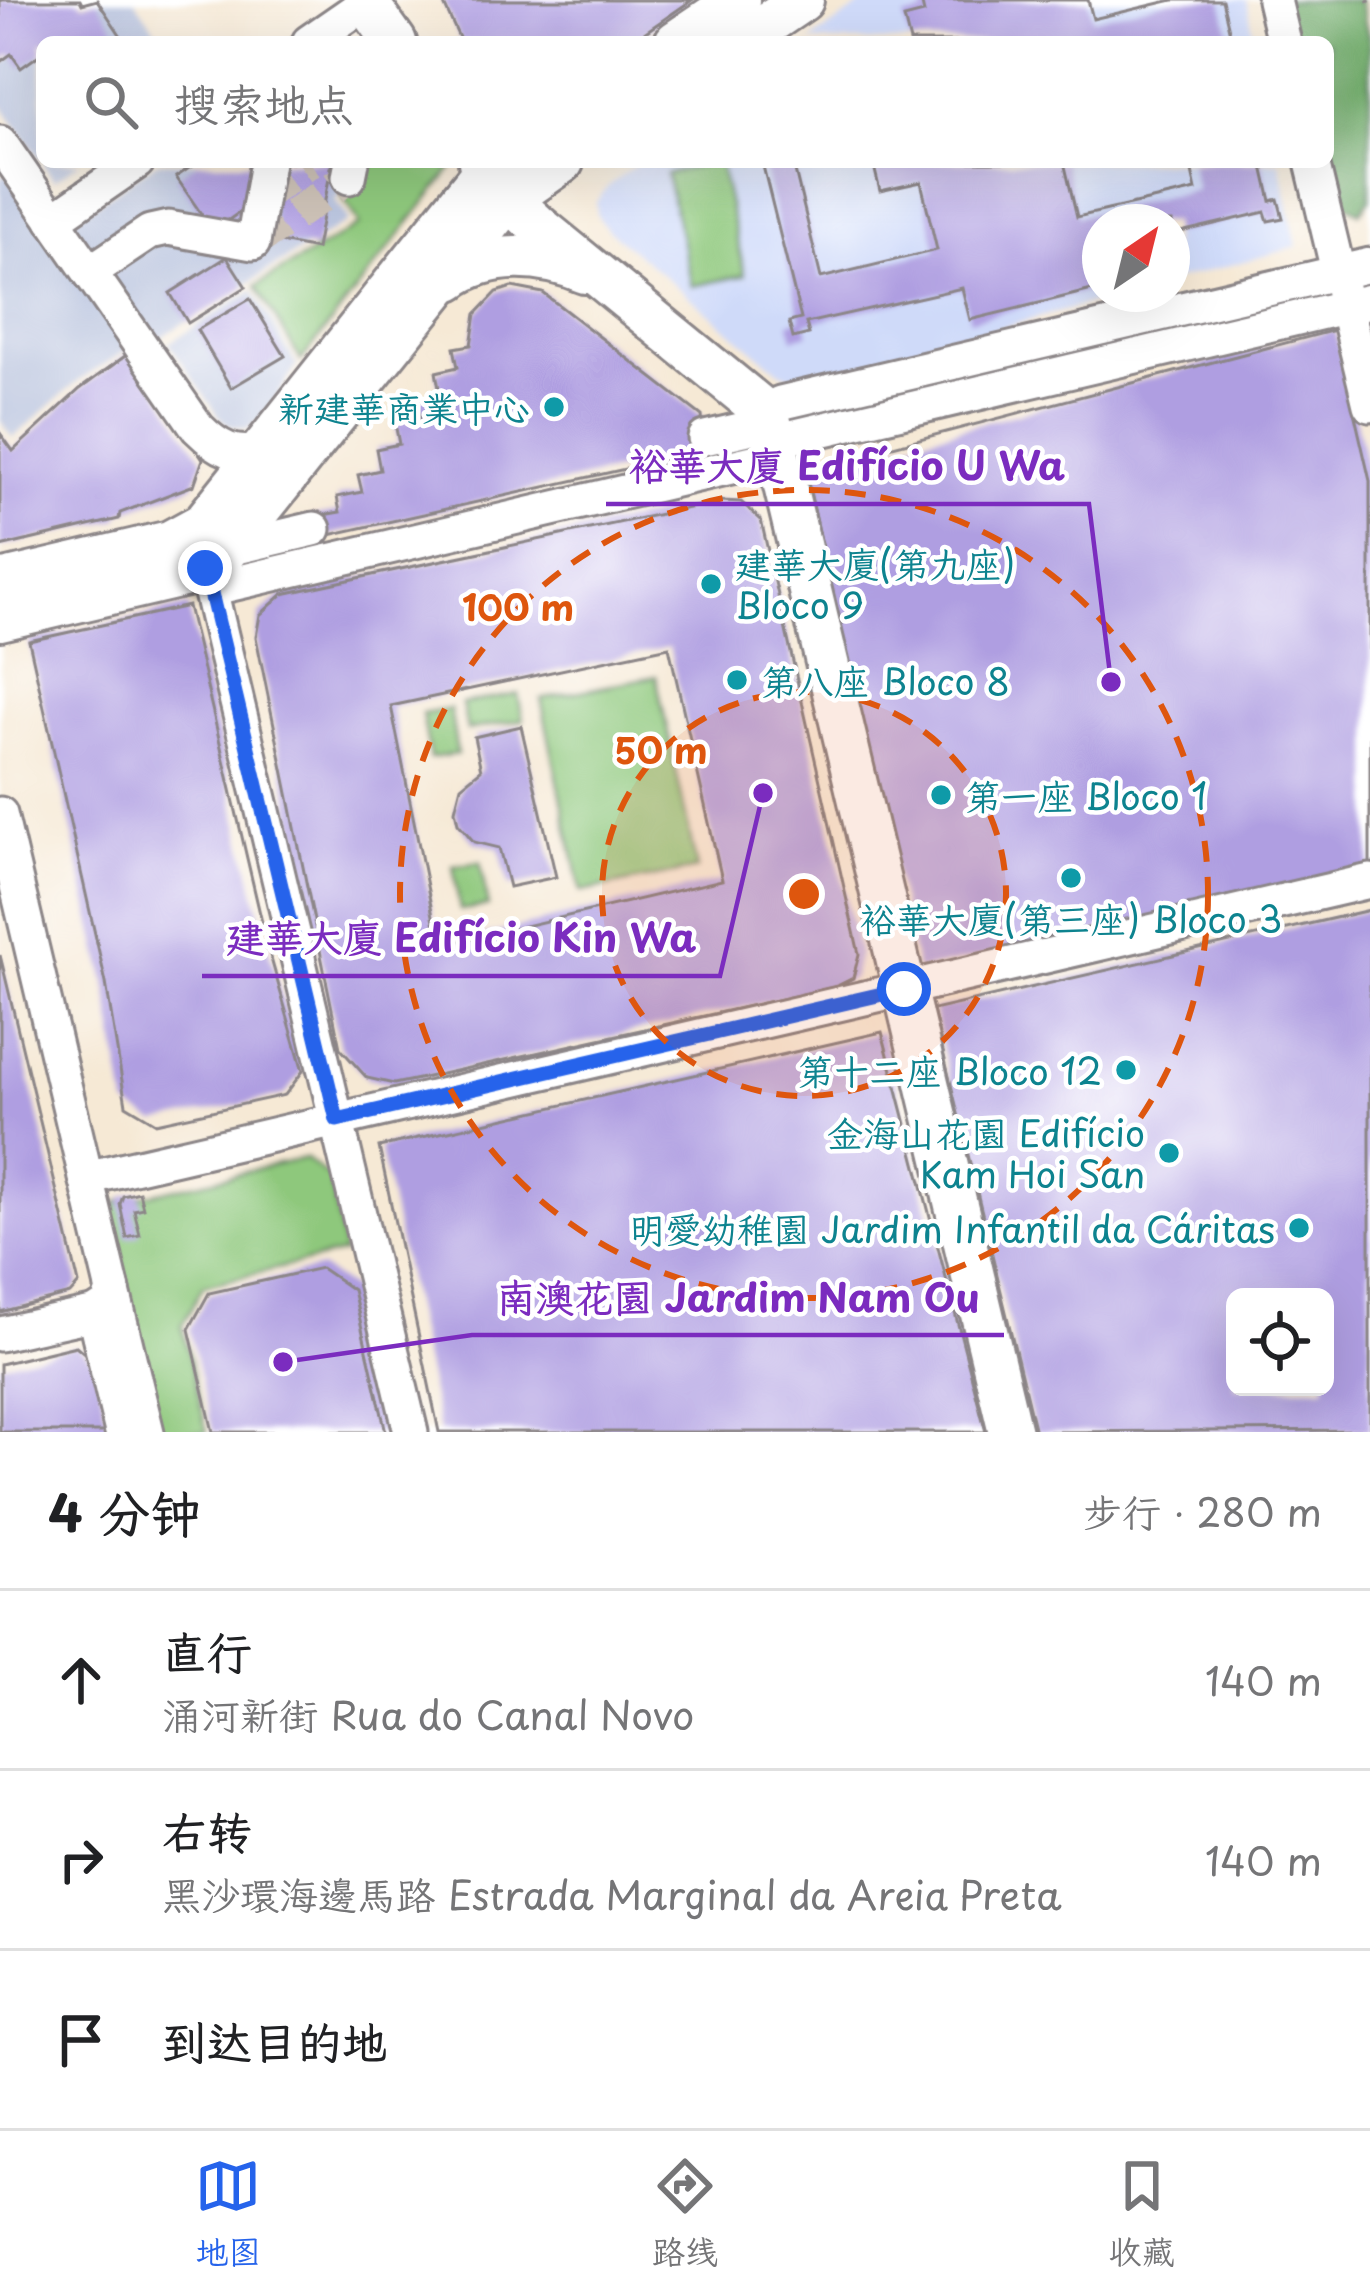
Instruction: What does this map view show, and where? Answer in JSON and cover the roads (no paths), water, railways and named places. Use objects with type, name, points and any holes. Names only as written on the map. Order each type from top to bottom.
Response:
[{"type":"main road","points":[[685,36],[738,0]]},
{"type":"main road","points":[[749,36],[802,0]]},
{"type":"main road","points":[[366,1],[391,36]]},
{"type":"main road","points":[[0,582],[185,536],[212,516],[493,173],[524,168]]},
{"type":"main road","points":[[493,173],[597,277],[772,433],[1010,1432]]},
{"type":"main road","points":[[0,619],[216,568],[434,294],[493,173]]},
{"type":"main road","points":[[434,294],[465,270],[510,258],[555,262],[597,277]]},
{"type":"main road","points":[[47,571],[100,571],[175,556],[216,568]]},
{"type":"street","points":[[1274,0],[1283,36]]},
{"type":"street","points":[[318,36],[366,1]]},
{"type":"street","points":[[0,143],[210,440],[229,452],[265,450]]},
{"type":"street","points":[[53,220],[128,168]]},
{"type":"street","points":[[90,272],[150,232],[168,228],[253,243],[266,168]]},
{"type":"street","points":[[1314,168],[1354,268],[1370,405]]},
{"type":"street","points":[[772,433],[780,403],[1354,268]]},
{"type":"street","points":[[216,568],[772,433],[1358,304]]},
{"type":"street","points":[[705,438],[772,433]]},
{"type":"street","points":[[216,568],[314,529]]},
{"type":"street","points":[[216,568],[411,1432]]},
{"type":"street","points":[[0,814],[86,1178],[122,1432]]},
{"type":"street","points":[[86,1178],[1370,880]]},
{"type":"street","points":[[0,1334],[103,1300]]},
{"type":"street","points":[[103,1300],[147,1432]]},
{"type":"tunnel","points":[[261,196],[301,168]]},
{"type":"tunnel","points":[[253,243],[349,177]]},
{"type":"place","name":"新建華商業中心","points":[[554,407]]},
{"type":"place","name":"建華大廈(第九座) Bloco 9","points":[[711,584]]},
{"type":"place","name":"第八座 Bloco 8","points":[[737,680]]},
{"type":"place","name":"裕華大廈 Edifício U Wa","points":[[1111,682]]},
{"type":"place","name":"建華大廈 Edifício Kin Wa","points":[[763,793]]},
{"type":"place","name":"第一座 Bloco 1","points":[[941,795]]},
{"type":"place","name":"裕華大廈(第三座) Bloco 3","points":[[1071,878]]},
{"type":"place","name":"第十二座 Bloco 12","points":[[1126,1070]]},
{"type":"place","name":"金海山花園 Edifício Kam Hoi San","points":[[1169,1153]]},
{"type":"place","name":"明愛幼稚園 Jardim Infantil da Cáritas","points":[[1299,1228]]},
{"type":"place","name":"南澳花園 Jardim Nam Ou","points":[[283,1362]]}]
